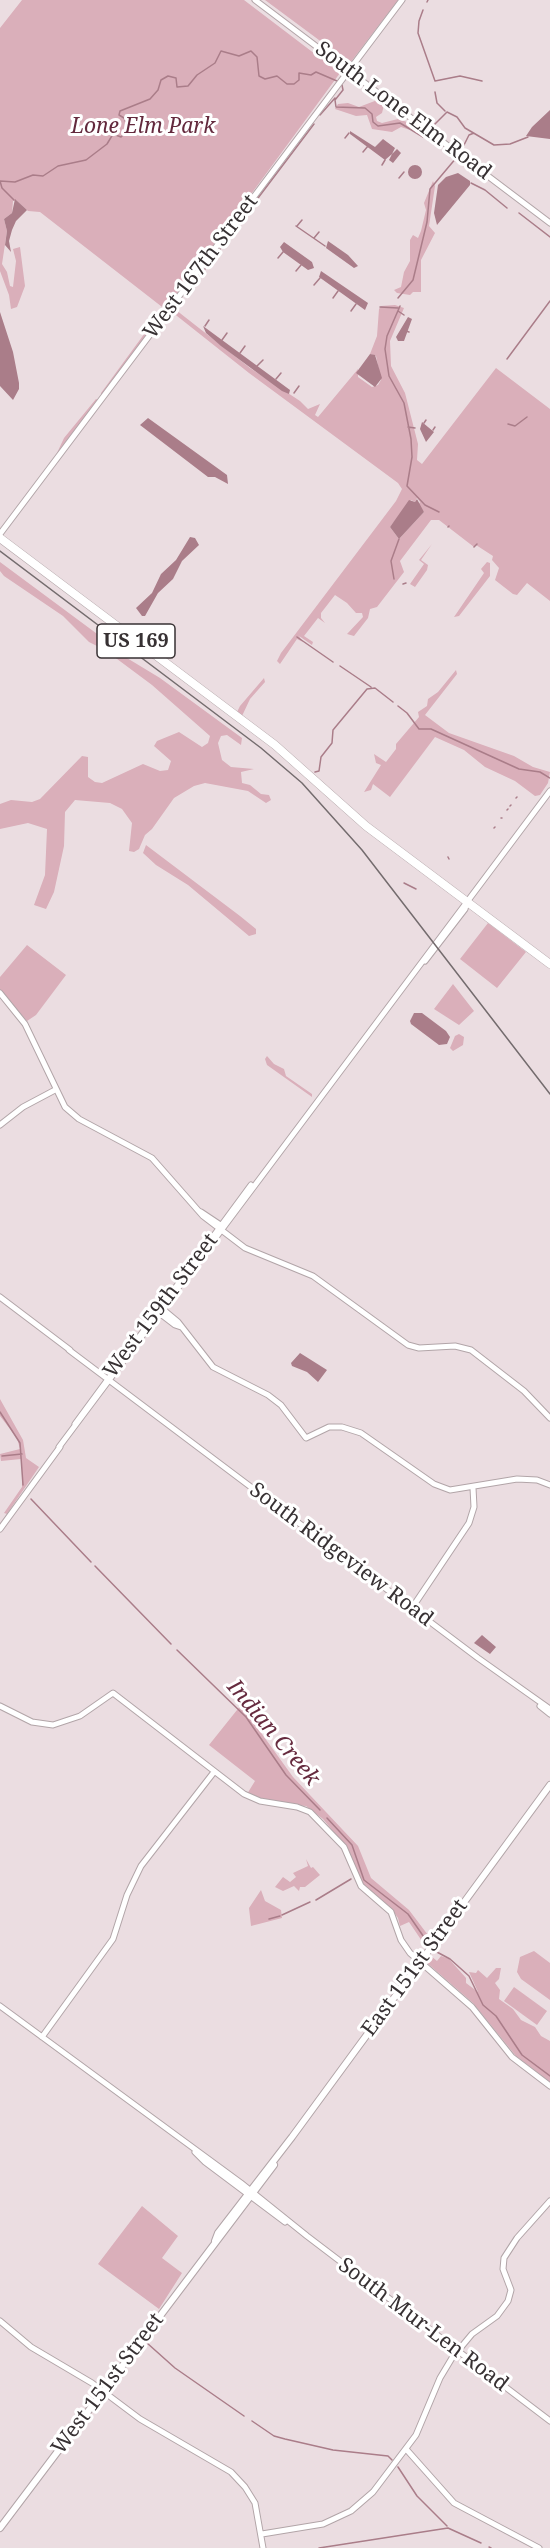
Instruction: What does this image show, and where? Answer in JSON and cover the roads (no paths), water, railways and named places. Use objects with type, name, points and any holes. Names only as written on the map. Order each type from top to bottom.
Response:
[{"type":"highway","name":"US 169","points":[[0,536],[274,746],[366,826],[550,964]]},
{"type":"main road","name":"East 151st Street","points":[[250,2193],[549,1785]]},
{"type":"main road","name":"West 151st Street","points":[[0,2528],[250,2193]]},
{"type":"street","name":"South Lone Elm Road","points":[[255,0],[350,69],[550,223]]},
{"type":"street","name":"West 167th Street","points":[[0,536],[402,0]]},
{"type":"street","name":"West 159th Street","points":[[0,1529],[266,1168],[550,791]]},
{"type":"street","points":[[0,993],[25,1024],[65,1107],[79,1119],[152,1158],[180,1192],[201,1212],[248,1248],[313,1276],[408,1345],[419,1348],[455,1346],[471,1350],[524,1391],[550,1418]]},
{"type":"street","points":[[0,1125],[23,1107],[55,1090]]},
{"type":"street","name":"South Ridgeview Road","points":[[0,1297],[550,1714]]},
{"type":"street","points":[[160,1312],[181,1327],[208,1363],[219,1372],[271,1397],[284,1409],[306,1438],[323,1428],[348,1428],[377,1442],[441,1488],[459,1491],[517,1479],[537,1480],[550,1485]]},
{"type":"street","points":[[412,1608],[469,1523],[474,1507],[473,1488]]},
{"type":"street","points":[[0,1706],[32,1722],[53,1725],[80,1716],[113,1693],[214,1772],[252,1798],[267,1804],[297,1807],[315,1817],[344,1847],[361,1886],[391,1912],[404,1945],[472,2007],[512,2057],[550,2086]]},
{"type":"street","name":"South Ridgeview Road","points":[[530,1697],[550,1709]]},
{"type":"street","points":[[42,2037],[113,1939],[127,1895],[141,1866],[214,1772]]},
{"type":"street","name":"South Mur-Len Road","points":[[0,2006],[229,2174],[250,2193]]},
{"type":"street","name":"South Mur-Len Road","points":[[195,2151],[212,2167],[297,2228],[550,2421]]},
{"type":"street","points":[[212,2167],[229,2174]]},
{"type":"street","points":[[262,2534],[312,2527],[345,2514],[373,2492],[420,2427],[440,2378],[458,2351],[472,2334],[497,2316],[508,2301],[511,2290],[503,2269],[506,2255],[550,2201]]},
{"type":"street","points":[[0,2321],[31,2347],[103,2391],[140,2419],[235,2475],[255,2503],[263,2548]]},
{"type":"street","points":[[406,2449],[454,2504],[538,2548]]},
{"type":"waterway","points":[[423,10],[418,33],[435,81],[460,76],[482,81]]},
{"type":"waterway","points":[[14,200],[2,188],[0,181],[15,182],[33,175],[43,176],[58,166],[86,160],[107,144],[113,134],[121,137],[127,131],[124,118],[119,115],[120,111],[150,99],[158,90],[161,80],[168,76],[176,78],[177,87],[188,86],[197,75],[215,63],[221,51],[239,56],[251,51],[257,57],[259,76],[265,79],[277,76],[287,84],[294,84],[299,80],[299,73],[311,75],[316,72],[337,81]]},
{"type":"waterway","points":[[342,85],[343,90],[335,100],[336,107],[365,108],[372,114],[373,122],[378,126],[400,123],[423,137],[426,134]]},
{"type":"waterway","points":[[435,92],[437,103],[445,111]]},
{"type":"waterway","points":[[320,115],[335,98]]},
{"type":"waterway","points":[[429,130],[447,112],[457,117],[465,128],[494,145],[510,144],[528,137]]},
{"type":"waterway","points":[[255,202],[314,124]]},
{"type":"waterway","points":[[345,138],[349,133]]},
{"type":"waterway","points":[[461,151],[469,135],[474,133]]},
{"type":"waterway","points":[[363,152],[368,146]]},
{"type":"waterway","points":[[398,298],[413,280],[427,222],[430,189],[457,157]]},
{"type":"waterway","points":[[382,165],[385,160]]},
{"type":"waterway","points":[[399,178],[404,172]]},
{"type":"waterway","points":[[471,183],[485,190],[507,208]]},
{"type":"waterway","points":[[186,294],[249,211]]},
{"type":"waterway","points":[[519,213],[550,237]]},
{"type":"waterway","points":[[297,226],[302,220]]},
{"type":"waterway","points":[[296,226],[325,246]]},
{"type":"waterway","points":[[314,238],[319,232]]},
{"type":"waterway","points":[[278,258],[283,252]]},
{"type":"waterway","points":[[296,271],[301,265]]},
{"type":"waterway","points":[[314,285],[320,278]]},
{"type":"waterway","points":[[333,298],[338,291]]},
{"type":"waterway","points":[[507,359],[550,301]]},
{"type":"waterway","points":[[176,307],[179,303]]},
{"type":"waterway","points":[[351,311],[356,304]]},
{"type":"waterway","points":[[400,306],[387,336],[385,349],[389,376],[404,403],[411,439],[412,457],[407,486],[425,505],[439,512]]},
{"type":"waterway","points":[[380,307],[398,308]]},
{"type":"waterway","points":[[398,311],[404,315]]},
{"type":"waterway","points":[[205,326],[209,320]]},
{"type":"waterway","points":[[222,340],[227,333]]},
{"type":"waterway","points":[[240,353],[245,346]]},
{"type":"waterway","points":[[257,366],[263,360]]},
{"type":"waterway","points":[[276,379],[281,373]]},
{"type":"waterway","points":[[294,393],[299,386]]},
{"type":"waterway","points":[[508,424],[515,426],[527,417]]},
{"type":"waterway","points":[[408,427],[415,428]]},
{"type":"waterway","points":[[394,579],[391,561],[399,539]]},
{"type":"waterway","points":[[474,547],[477,544]]},
{"type":"waterway","points":[[297,637],[333,662]]},
{"type":"waterway","points":[[340,666],[371,687]]},
{"type":"waterway","points":[[315,772],[319,771],[321,757],[332,743],[333,730],[367,689],[375,688],[393,702]]},
{"type":"waterway","points":[[398,706],[407,713],[419,729],[431,729],[519,769],[540,772],[550,778]]},
{"type":"waterway","points":[[404,883],[416,889]]},
{"type":"waterway","name":"Indian Creek","points":[[0,1412],[20,1443],[23,1485]]},
{"type":"waterway","points":[[2,1456],[22,1454]]},
{"type":"waterway","name":"Indian Creek","points":[[31,1499],[91,1562]]},
{"type":"waterway","name":"Indian Creek","points":[[95,1566],[171,1644]]},
{"type":"waterway","name":"Indian Creek","points":[[177,1650],[246,1717],[286,1775],[320,1810]]},
{"type":"waterway","name":"Indian Creek","points":[[327,1818],[352,1845],[364,1880],[408,1914],[428,1943]]},
{"type":"waterway","points":[[316,1900],[351,1879]]},
{"type":"waterway","points":[[282,1915],[310,1902]]},
{"type":"waterway","points":[[269,1919],[280,1916]]},
{"type":"waterway","name":"Indian Creek","points":[[435,1951],[450,1959],[469,1976],[483,2005],[496,2016],[522,2055],[550,2076]]},
{"type":"waterway","points":[[147,2343],[175,2368],[244,2416]]},
{"type":"waterway","points":[[252,2421],[274,2436],[333,2450],[388,2456],[392,2460]]},
{"type":"waterway","points":[[398,2467],[417,2496],[447,2526]]},
{"type":"waterway","points":[[319,2548],[448,2528],[481,2543]]},
{"type":"railway","points":[[0,551],[261,748],[302,783],[362,850],[550,1094]]},
{"type":"park label","name":"Lone Elm Park","points":[[143,127]]}]
